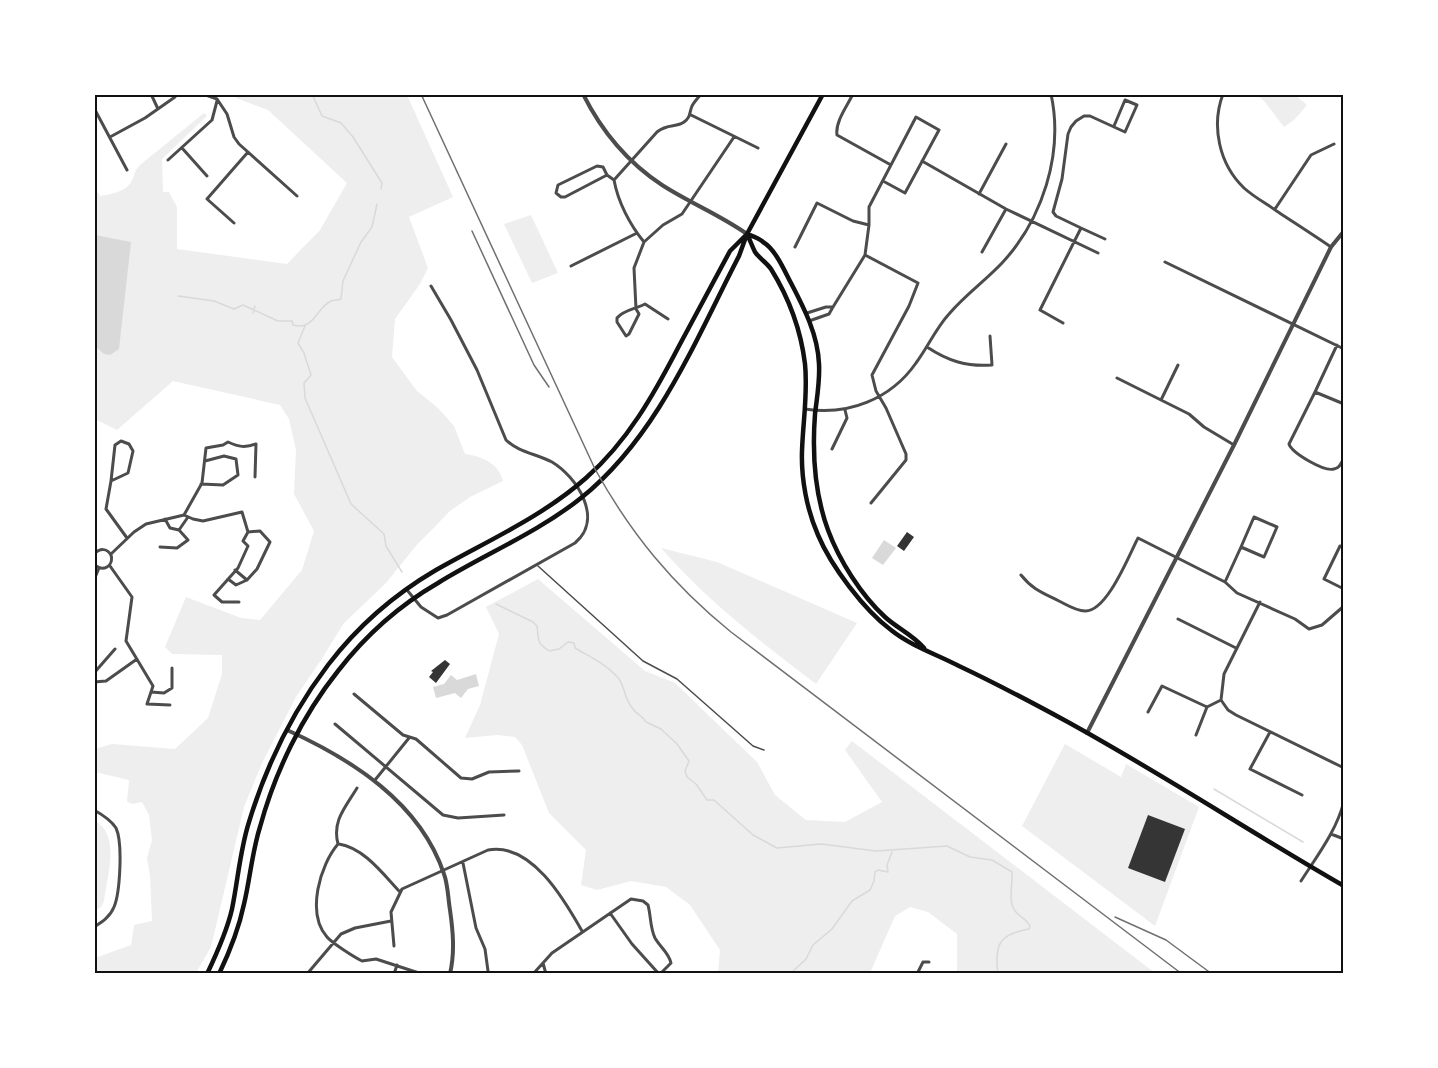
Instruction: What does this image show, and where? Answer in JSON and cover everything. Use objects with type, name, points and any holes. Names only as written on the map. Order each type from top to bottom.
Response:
[{"type":"main road","points":[[219,974],[239,924],[260,826],[272,792],[297,734],[338,670],[376,630],[414,599],[437,583],[564,511],[594,487],[642,434],[666,396],[739,256],[747,234],[823,94]]},
{"type":"main road","points":[[747,234],[765,242],[786,273],[807,313],[819,363],[813,453],[815,475],[820,505],[829,532],[849,571],[879,611],[925,649]]},
{"type":"main road","points":[[747,234],[755,252],[770,267],[795,319],[804,363],[805,409],[801,453],[808,507],[818,534],[833,562],[873,614],[890,629],[915,645],[993,682],[1087,733],[1344,886]]},
{"type":"main road","points":[[207,974],[232,909],[249,822],[287,730],[310,690],[334,657],[375,615],[407,590],[435,571],[532,518],[558,501],[609,456],[648,404],[730,251],[747,234]]},
{"type":"street","points":[[151,94],[158,109]]},
{"type":"street","points":[[203,94],[217,99],[227,114],[234,137],[297,196]]},
{"type":"street","points":[[583,94],[601,127],[632,161],[663,186],[747,234]]},
{"type":"street","points":[[614,180],[664,127],[681,125],[691,115],[693,105],[701,94]]},
{"type":"street","points":[[853,94],[838,123],[837,135],[891,165]]},
{"type":"street","points":[[805,409],[829,412],[845,410],[880,397],[906,375],[948,315],[1003,262],[1018,244],[1032,220],[1045,188],[1052,160],[1054,132],[1052,94]]},
{"type":"street","points":[[1223,94],[1217,132],[1225,162],[1243,187],[1331,247]]},
{"type":"street","points":[[110,137],[145,118],[175,97]]},
{"type":"street","points":[[168,160],[212,120],[217,99]]},
{"type":"street","points":[[1105,239],[1056,216],[1053,212],[1062,179],[1071,127],[1076,120],[1090,116],[1125,132],[1137,105],[1125,100],[1114,126]]},
{"type":"street","points":[[94,108],[127,170]]},
{"type":"street","points":[[691,115],[758,148]]},
{"type":"street","points":[[809,321],[829,314],[865,255],[869,207],[882,181],[916,117],[939,129],[905,193],[882,181]]},
{"type":"street","points":[[668,319],[645,304],[636,309],[620,314],[617,322],[626,336],[639,314],[636,309],[634,268],[644,242],[663,225],[682,214],[734,137]]},
{"type":"street","points":[[979,194],[1006,144]]},
{"type":"street","points":[[1275,209],[1311,155],[1334,144]]},
{"type":"street","points":[[182,148],[207,176]]},
{"type":"street","points":[[234,223],[207,199],[248,152]]},
{"type":"street","points":[[922,161],[1006,210],[1032,220],[1098,253]]},
{"type":"street","points":[[607,175],[565,197],[556,193],[558,185],[597,166],[603,167],[607,175],[614,180],[616,190],[637,233],[644,242]]},
{"type":"street","points":[[795,247],[817,203],[853,221],[868,225]]},
{"type":"street","points":[[982,252],[1006,210]]},
{"type":"street","points":[[1063,323],[1040,310],[1081,228]]},
{"type":"street","points":[[1087,733],[1234,445],[1331,247],[1344,231]]},
{"type":"street","points":[[571,266],[637,233]]},
{"type":"street","points":[[865,255],[918,283],[909,306],[872,375],[873,384],[906,454],[906,460],[871,503]]},
{"type":"street","points":[[1165,262],[1344,349]]},
{"type":"street","points":[[407,590],[430,614],[438,618],[461,609],[575,543],[584,534],[588,523],[585,502],[574,484],[558,467],[517,448],[506,440],[477,370],[430,286]]},
{"type":"street","points":[[807,313],[833,307]]},
{"type":"street","points":[[927,347],[941,357],[954,362],[978,366],[992,365],[990,336]]},
{"type":"street","points":[[1337,345],[1289,444],[1292,451],[1324,468],[1332,470],[1338,467],[1344,458]]},
{"type":"street","points":[[1161,400],[1178,365]]},
{"type":"street","points":[[1117,378],[1189,414],[1204,427],[1234,445]]},
{"type":"street","points":[[1315,392],[1344,404]]},
{"type":"street","points":[[832,449],[847,418],[845,410]]},
{"type":"street","points":[[111,481],[128,473],[133,451],[129,444],[121,441],[115,445],[106,509],[127,538]]},
{"type":"street","points":[[179,530],[201,484],[207,448],[228,442],[246,447],[256,444],[255,477]]},
{"type":"street","points":[[201,484],[224,485],[238,475],[236,459],[224,456],[205,461]]},
{"type":"street","points":[[111,554],[146,524],[186,516],[203,521],[242,512],[248,532],[243,541],[248,546],[235,570],[214,595],[222,602],[239,602]]},
{"type":"street","points":[[1225,582],[1254,517],[1277,527],[1264,557],[1241,547]]},
{"type":"street","points":[[160,547],[177,548],[188,540],[179,530],[170,528],[165,519]]},
{"type":"street","points":[[228,579],[236,585],[247,580],[257,569],[270,542],[260,531],[248,532]]},
{"type":"street","points":[[1021,575],[1030,586],[1072,608],[1087,612],[1099,607],[1111,591],[1138,537],[1225,582],[1238,592],[1295,619],[1309,629],[1322,625],[1344,606]]},
{"type":"street","points":[[1344,547],[1340,546],[1324,579],[1344,589]]},
{"type":"street","points":[[95,553],[102,549],[111,554]]},
{"type":"street","points":[[110,566],[111,554]]},
{"type":"street","points":[[94,564],[99,568],[110,566]]},
{"type":"street","points":[[110,566],[132,597],[126,640],[153,687],[147,704],[170,705]]},
{"type":"street","points":[[94,580],[99,568]]},
{"type":"street","points":[[235,570],[247,580]]},
{"type":"street","points":[[1260,602],[1224,674],[1221,700],[1228,710],[1236,715],[1344,768]]},
{"type":"street","points":[[1178,619],[1236,648]]},
{"type":"street","points":[[94,673],[115,649]]},
{"type":"street","points":[[94,682],[106,681],[137,659]]},
{"type":"street","points":[[151,692],[164,693],[172,688],[172,668]]},
{"type":"street","points":[[1148,712],[1162,686],[1207,706]]},
{"type":"street","points":[[354,694],[403,735],[416,739],[461,778],[472,779],[489,772],[519,771]]},
{"type":"street","points":[[1196,735],[1207,706],[1221,700]]},
{"type":"street","points":[[335,724],[443,815],[458,818],[504,815]]},
{"type":"street","points":[[287,730],[332,752],[375,780],[419,826],[442,871],[453,931],[450,974]]},
{"type":"street","points":[[1270,732],[1250,769],[1302,795]]},
{"type":"street","points":[[375,780],[409,738]]},
{"type":"street","points":[[357,788],[337,822],[335,828],[338,844],[322,870],[316,904],[322,930],[333,942],[362,961],[376,959],[422,974]]},
{"type":"street","points":[[1301,881],[1331,834],[1344,801]]},
{"type":"street","points":[[94,810],[115,827],[120,840],[121,855],[114,906],[108,918],[94,927]]},
{"type":"street","points":[[1331,834],[1344,839]]},
{"type":"street","points":[[338,844],[354,849],[374,865],[400,892]]},
{"type":"street","points":[[394,946],[391,912],[400,892],[409,885],[488,850],[499,848],[523,857],[546,877],[582,931]]},
{"type":"street","points":[[463,863],[488,971]]},
{"type":"street","points":[[533,974],[552,953],[582,931],[631,899],[643,901],[648,905],[651,928],[655,938],[670,957],[671,963],[660,974],[632,944],[610,913]]},
{"type":"street","points":[[307,974],[341,934],[355,928],[391,921]]},
{"type":"street","points":[[917,974],[923,962],[929,962]]},
{"type":"street","points":[[543,963],[546,974]]},
{"type":"street","points":[[394,974],[398,965]]},
{"type":"lane","points":[[537,565],[643,661],[678,679],[753,746],[764,750]]},
{"type":"shaded area","points":[[236,95],[407,95],[453,197],[409,217],[428,268],[420,284],[395,319],[392,357],[417,391],[438,408],[454,426],[465,454],[493,465],[498,469],[503,481],[470,497],[450,511],[415,547],[386,583],[344,623],[296,697],[262,763],[244,807],[211,947],[196,973],[95,973],[95,958],[131,945],[134,925],[152,921],[147,858],[152,840],[149,815],[142,802],[133,804],[127,802],[129,780],[95,772],[95,749],[112,744],[175,749],[208,718],[222,674],[222,655],[172,654],[165,647],[186,597],[241,618],[260,620],[302,570],[314,531],[294,494],[296,450],[289,419],[280,405],[173,381],[117,430],[95,419],[94,185],[100,196],[124,189],[131,182],[140,165],[204,113],[207,116],[162,159],[163,192],[169,192],[177,207],[177,249],[287,264],[320,230],[347,183],[268,110],[236,98]]},
{"type":"shaded area","points":[[1257,95],[1295,95],[1307,105],[1295,119],[1284,127]]},
{"type":"shaded area","points":[[531,215],[558,273],[532,283],[504,224]]},
{"type":"shaded area","points":[[95,235],[131,242],[119,349],[110,355],[104,354],[95,346]]},
{"type":"shaded area","points":[[884,540],[896,548],[883,565],[872,558]]},
{"type":"shaded area","points":[[661,548],[717,562],[857,623],[816,684],[716,603]]},
{"type":"shaded area","points":[[538,579],[645,671],[675,683],[757,762],[775,795],[806,820],[845,822],[882,802],[845,750],[852,741],[1155,973],[957,973],[957,934],[928,912],[910,907],[895,916],[870,973],[718,973],[720,950],[690,905],[666,887],[631,881],[597,890],[581,885],[586,850],[549,813],[522,745],[515,737],[497,735],[465,738],[480,705],[499,634],[486,607]]},
{"type":"shaded area","points":[[476,674],[479,686],[468,689],[461,698],[455,693],[436,698],[433,687],[444,684],[451,675],[457,680]]},
{"type":"shaded area","points":[[1065,744],[1121,777],[1126,764],[1199,807],[1155,926],[1022,826]]},
{"type":"shaded area","points":[[95,821],[103,827],[108,836],[110,857],[104,901],[95,911]]},
{"type":"building","points":[[907,532],[914,537],[904,551],[897,546]]},
{"type":"building","points":[[445,660],[450,664],[436,683],[429,677],[433,672],[431,671]]},
{"type":"building","points":[[1148,815],[1185,829],[1165,882],[1128,868]]},
{"type":"waterway","points":[[297,94],[313,96],[322,116],[341,123],[353,137],[382,183],[381,189]]},
{"type":"waterway","points":[[178,296],[214,301],[234,309],[243,305],[278,321],[292,321],[293,325],[306,325],[326,304],[341,299],[343,281],[361,242],[372,227],[377,204]]},
{"type":"waterway","points":[[253,313],[255,306]]},
{"type":"waterway","points":[[305,326],[298,343],[311,375],[304,383],[305,398],[351,504],[384,534],[386,546],[402,572]]},
{"type":"waterway","points":[[496,604],[533,622],[537,626],[540,643],[549,651],[559,649],[568,642],[574,643],[575,648],[615,674],[635,711],[646,722],[661,729],[677,744],[689,761],[685,771],[687,777],[696,784],[707,800],[714,800],[753,835],[777,848],[821,844],[876,851],[947,846],[970,857],[992,860],[1012,872],[1013,908],[1030,926],[1029,929],[1011,934],[1001,942],[997,955],[998,974]]},
{"type":"waterway","points":[[1214,789],[1303,842]]},
{"type":"waterway","points":[[790,974],[806,959],[813,945],[832,929],[852,901],[870,890],[875,872],[878,870],[888,872],[887,865],[892,852]]},
{"type":"railway","points":[[421,94],[595,469],[623,515],[672,577],[731,632],[1182,974]]},
{"type":"railway","points":[[472,231],[534,365],[549,387]]},
{"type":"railway","points":[[1115,917],[1166,940],[1212,974]]}]
